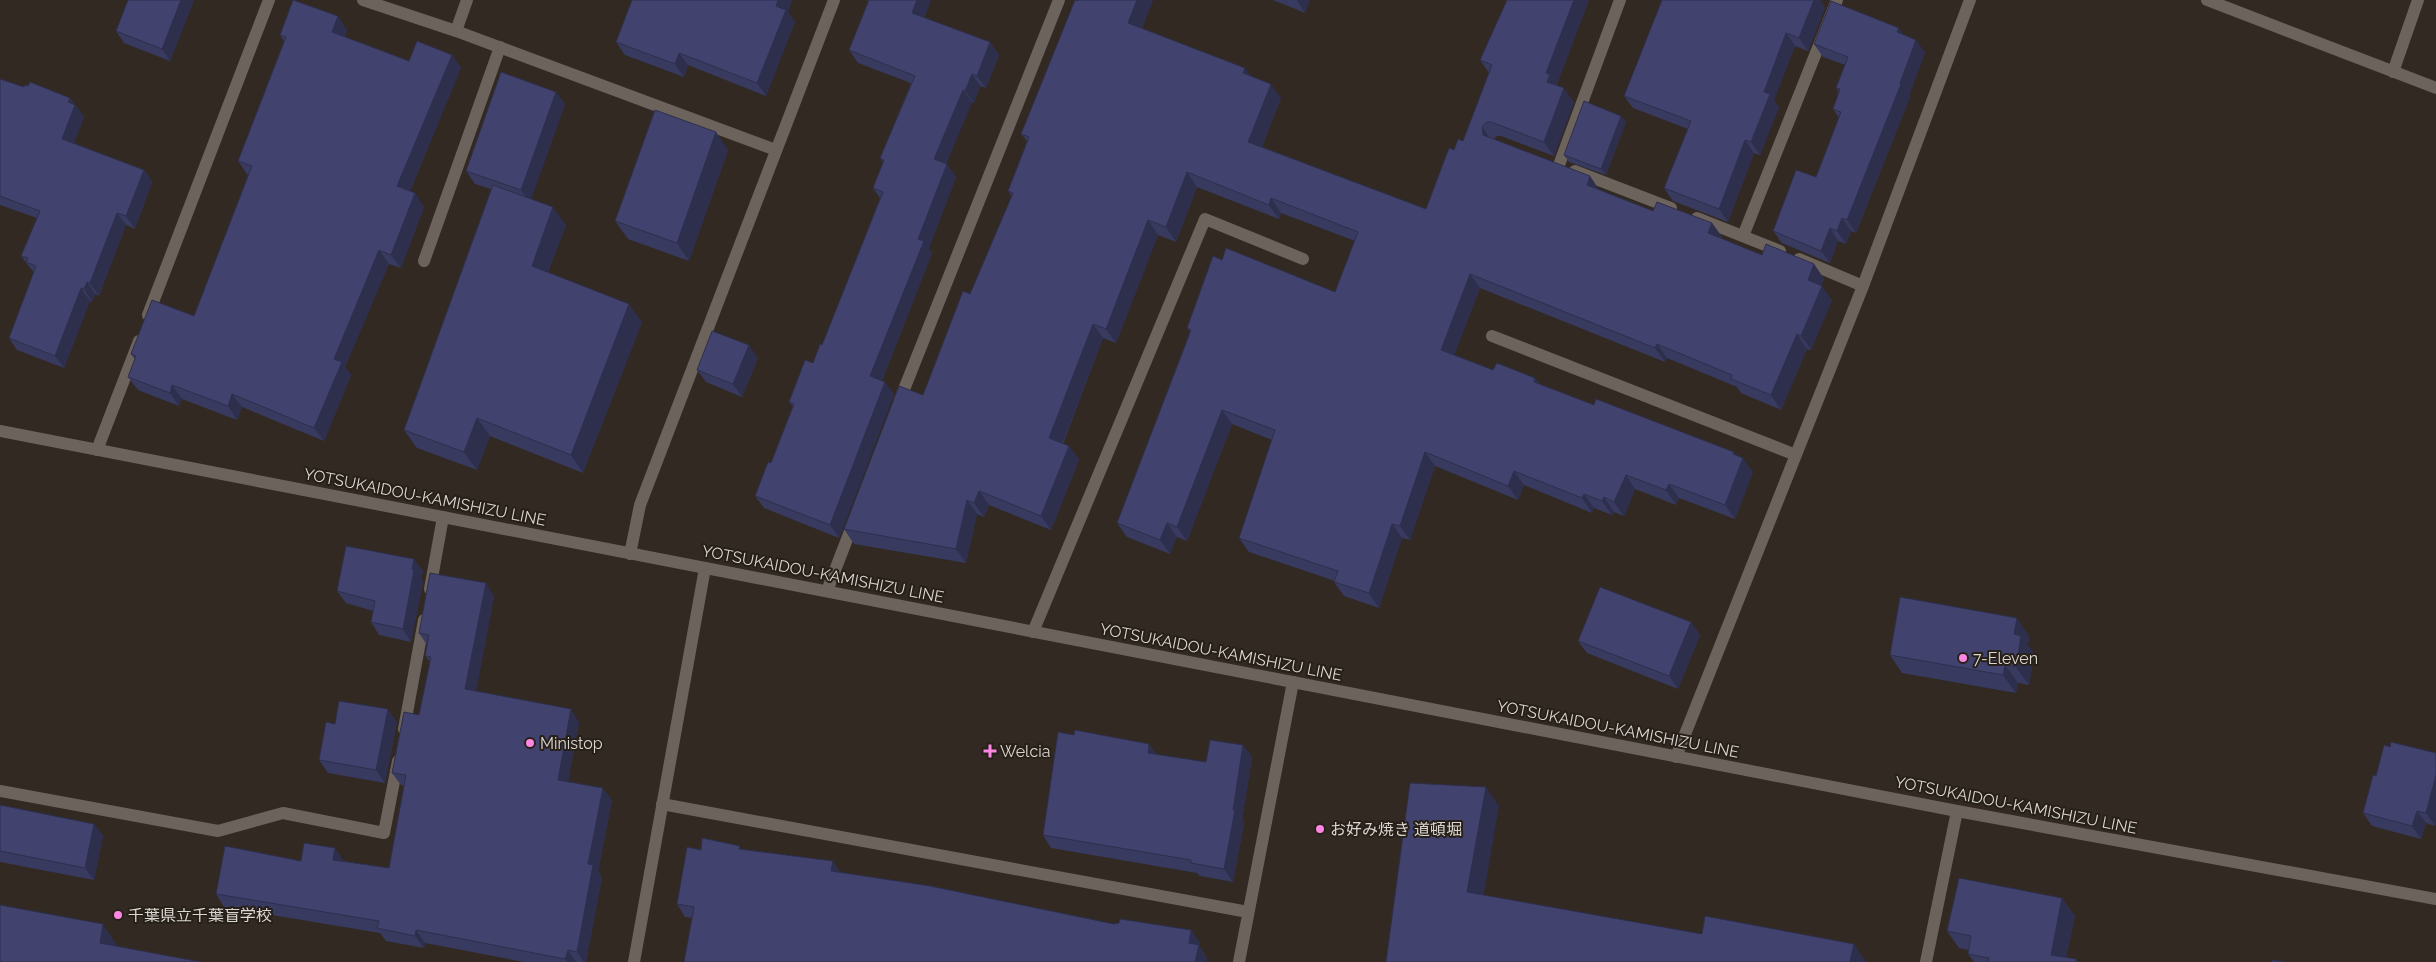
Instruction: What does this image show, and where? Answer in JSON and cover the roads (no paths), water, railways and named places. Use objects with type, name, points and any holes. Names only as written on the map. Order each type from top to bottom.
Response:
[{"type":"street","points":[[97,450],[268,0]]},
{"type":"street","points":[[363,0],[456,31],[776,150]]},
{"type":"street","points":[[456,31],[467,0]]},
{"type":"street","points":[[630,554],[640,504],[834,0]]},
{"type":"street","points":[[896,411],[1059,0]]},
{"type":"street","points":[[1620,0],[1554,164],[1744,236],[1864,286]]},
{"type":"street","points":[[1744,236],[1837,0]]},
{"type":"street","points":[[1676,756],[1864,286],[1970,0]]},
{"type":"street","points":[[2207,0],[2436,88]]},
{"type":"street","points":[[2393,72],[2418,0]]},
{"type":"street","points":[[424,261],[500,47]]},
{"type":"street","points":[[1033,632],[1205,220],[1303,259]]},
{"type":"street","points":[[1492,336],[1796,455]]},
{"type":"street","name":"YOTSUKAIDOU-KAMISHIZU LINE","points":[[0,431],[1957,811],[2436,899]]},
{"type":"street","points":[[827,592],[858,510]]},
{"type":"street","points":[[0,791],[218,831],[283,813],[384,832],[443,517]]},
{"type":"street","points":[[634,962],[705,568]]},
{"type":"street","points":[[1239,962],[1293,682]]},
{"type":"street","points":[[662,804],[1248,912]]},
{"type":"street","points":[[1926,962],[1957,811]]},
{"type":"place","name":"7-Eleven","points":[[1963,658]]},
{"type":"place","name":"Ministop","points":[[530,743]]},
{"type":"place","name":"Welcia","points":[[990,751]]},
{"type":"place","name":"お好み焼き 道頓堀","points":[[1320,829]]},
{"type":"place","name":"千葉県立千葉盲学校","points":[[118,915]]}]
